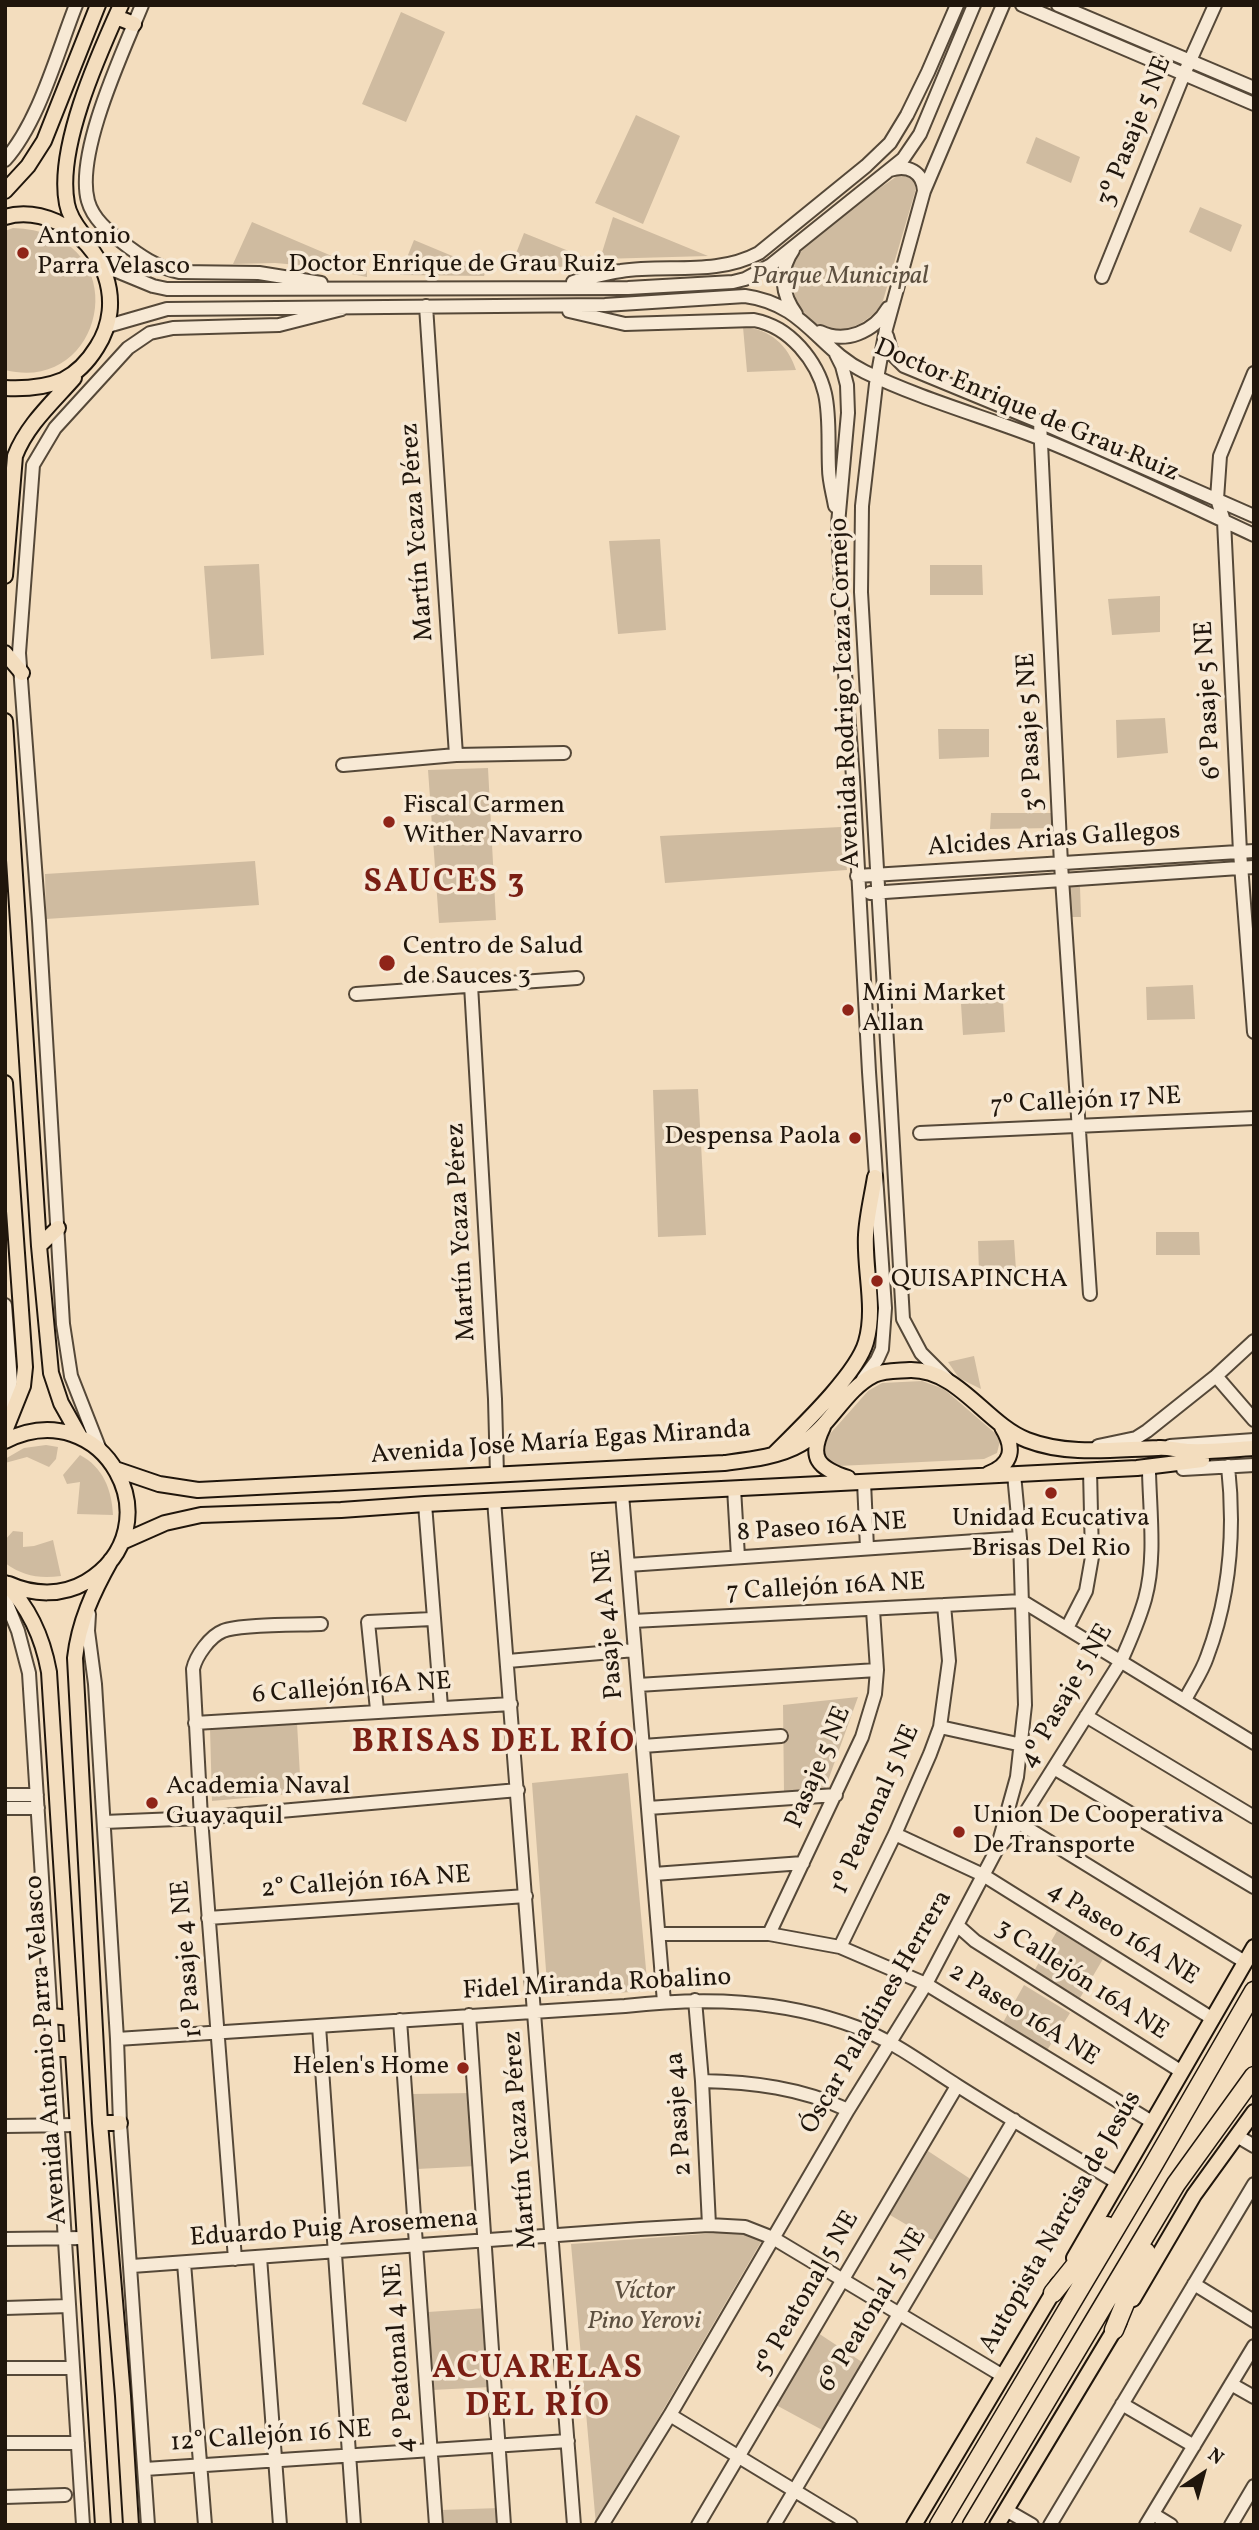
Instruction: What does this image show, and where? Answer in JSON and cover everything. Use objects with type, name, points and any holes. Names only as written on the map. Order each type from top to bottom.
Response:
[{"type":"highway","name":"Autopista Narcisa de Jesús","points":[[939,2525],[1253,1994]]},
{"type":"highway","points":[[972,2525],[1170,2195],[1254,2076]]},
{"type":"highway","points":[[1052,2293],[1145,2180]]},
{"type":"highway","points":[[1114,2330],[1170,2195]]},
{"type":"main road","points":[[5,191],[28,166],[44,141],[98,5]]},
{"type":"main road","points":[[5,576],[15,456],[20,443],[33,423],[88,361],[108,326],[111,307],[107,278],[94,251],[69,213],[65,189],[66,165],[84,97],[118,11],[134,24]]},
{"type":"main road","points":[[5,216],[16,214],[46,217],[73,230],[94,251]]},
{"type":"main road","points":[[5,388],[38,388],[64,379],[88,361]]},
{"type":"main road","points":[[5,653],[22,673]]},
{"type":"main road","points":[[5,721],[39,1246],[51,1373],[61,1403],[79,1436]]},
{"type":"main road","points":[[5,1083],[25,1367],[23,1386],[5,1431]]},
{"type":"main road","points":[[774,1454],[846,1375],[866,1342],[869,1315],[866,1236],[875,1177]]},
{"type":"main road","points":[[39,1246],[58,1228]]},
{"type":"main road","name":"Avenida José María Egas Miranda","points":[[115,1469],[159,1484],[198,1490],[724,1463],[791,1450],[824,1426],[855,1389],[873,1376],[901,1371],[923,1371],[951,1384],[1001,1424],[1028,1441],[1076,1450],[1163,1447],[1190,1451],[1254,1448]]},
{"type":"main road","points":[[983,1476],[1000,1467],[1010,1453],[1010,1442],[1001,1424]]},
{"type":"main road","points":[[824,1426],[816,1447],[821,1464],[834,1474],[861,1482]]},
{"type":"main road","points":[[5,1440],[23,1432],[51,1428],[79,1436],[100,1450],[121,1479],[127,1499],[127,1521],[122,1542]]},
{"type":"main road","name":"Avenida José María Egas Miranda","points":[[122,1542],[165,1523],[201,1515],[1090,1470],[1143,1470],[1190,1460],[1254,1457]]},
{"type":"main road","name":"Avenida Antonio Parra Velasco","points":[[122,1542],[92,1594],[77,1639],[75,1658],[100,2123],[131,2525]]},
{"type":"main road","points":[[5,1583],[23,1590],[59,1592],[79,1586],[97,1575],[111,1560]]},
{"type":"main road","name":"Avenida Antonio Parra Velasco","points":[[5,1583],[15,1593],[36,1629],[49,1672],[103,2525]]},
{"type":"main road","name":"Autopista Narcisa de Jesús","points":[[914,2525],[1118,2183],[1254,1947]]},
{"type":"main road","points":[[51,2016],[71,2018]]},
{"type":"main road","points":[[54,2049],[72,2049]]},
{"type":"main road","points":[[997,2525],[1194,2195],[1254,2112]]},
{"type":"main road","points":[[100,2123],[120,2123]]},
{"type":"main road","points":[[123,2396],[139,2395]]},
{"type":"street","points":[[5,160],[33,116],[76,5]]},
{"type":"street","points":[[142,5],[103,104],[86,169],[88,203],[96,218],[110,233],[140,256],[167,269],[179,272],[259,272],[352,289]]},
{"type":"street","points":[[552,287],[621,271],[726,265],[759,253],[866,166],[890,143],[923,83],[957,5]]},
{"type":"street","points":[[798,316],[786,297],[783,275],[789,256],[797,244],[903,159],[920,134],[974,5]]},
{"type":"street","name":"Avenida Rodrigo Icaza Cornejo","points":[[951,1384],[921,1353],[903,1319],[861,592],[862,506],[877,377],[893,300],[924,191],[1003,5]]},
{"type":"street","points":[[1022,5],[1254,104]]},
{"type":"street","points":[[1058,5],[1254,88]]},
{"type":"street","name":"3º Pasaje 5 NE","points":[[1101,277],[1189,61],[1215,5]]},
{"type":"street","points":[[888,172],[902,167],[913,170],[921,178],[924,191]]},
{"type":"street","name":"Doctor Enrique de Grau Ruiz","points":[[102,265],[167,289],[628,288],[733,282],[760,272],[797,244]]},
{"type":"street","name":"Doctor Enrique de Grau Ruiz","points":[[108,326],[167,309],[605,306],[745,296],[767,301],[798,316],[852,364],[877,377],[1041,439],[1254,535]]},
{"type":"street","points":[[811,326],[833,337],[852,336],[878,322],[893,300]]},
{"type":"street","name":"Martín Ycaza Pérez","points":[[426,306],[457,755]]},
{"type":"street","name":"Doctor Enrique de Grau Ruiz","points":[[545,306],[625,324],[754,320],[775,326],[787,333],[809,357],[824,383],[829,421],[829,474],[838,524]]},
{"type":"street","points":[[100,1450],[71,1376],[63,1324],[19,653],[30,479],[39,452],[55,428],[128,348],[150,333],[173,328],[279,325],[342,309]]},
{"type":"street","name":"Doctor Enrique de Grau Ruiz","points":[[886,329],[892,354],[902,365],[1254,516]]},
{"type":"street","name":"Avenida Rodrigo Icaza Cornejo","points":[[827,342],[840,359],[847,385],[848,413],[838,524],[875,1177],[885,1308],[884,1338],[877,1360],[855,1389]]},
{"type":"street","name":"6º Pasaje 5 NE","points":[[1254,373],[1220,456],[1217,499],[1224,521],[1247,852],[1254,1032]]},
{"type":"street","name":"3º Pasaje 5 NE","points":[[1040,422],[1061,864],[1090,1294]]},
{"type":"street","points":[[343,765],[457,755],[564,753]]},
{"type":"street","name":"Alcides Arias Gallegos","points":[[857,876],[1247,852]]},
{"type":"street","name":"Alcides Arias Gallegos","points":[[859,893],[1248,868]]},
{"type":"street","points":[[356,994],[577,978]]},
{"type":"street","name":"Martín Ycaza Pérez","points":[[471,985],[497,1475]]},
{"type":"street","name":"7º Callejón 17 NE","points":[[920,1133],[1254,1118]]},
{"type":"street","points":[[5,1305],[11,1382],[5,1412]]},
{"type":"street","points":[[1076,1450],[1136,1438],[1167,1417],[1254,1341]]},
{"type":"street","points":[[1216,1376],[1254,1420]]},
{"type":"street","points":[[1163,1447],[1254,1440]]},
{"type":"street","points":[[1143,1470],[1254,1465]]},
{"type":"street","points":[[1185,1700],[1206,1660],[1220,1617],[1230,1560],[1231,1506],[1228,1466]]},
{"type":"street","points":[[1067,1628],[1086,1591],[1092,1557],[1090,1470]]},
{"type":"street","name":"4º Pasaje 5 NE","points":[[997,1849],[1019,1823],[1121,1661],[1146,1598],[1150,1562],[1143,1470]]},
{"type":"street","name":"Óscar Paladines Herrera","points":[[602,2525],[848,2110],[926,1984],[997,1849],[1017,1777],[1025,1705],[1020,1538],[1014,1474]]},
{"type":"street","points":[[861,1482],[867,1548]]},
{"type":"street","points":[[734,1488],[738,1558]]},
{"type":"street","name":"Pasaje 4A NE","points":[[622,1494],[664,2002]]},
{"type":"street","name":"Martín Ycaza Pérez","points":[[494,1500],[574,2525]]},
{"type":"street","points":[[425,1504],[441,1707]]},
{"type":"street","name":"8 Paseo 16A NE","points":[[628,1565],[1020,1538]]},
{"type":"street","name":"Avenida Antonio Parra Velasco","points":[[92,1594],[88,1631],[95,1684],[120,2123],[148,2525]]},
{"type":"street","name":"Avenida Antonio Parra Velasco","points":[[5,1599],[18,1631],[29,1673],[83,2525]]},
{"type":"street","points":[[1022,1601],[1253,1739]]},
{"type":"street","name":"7 Callejón 16A NE","points":[[633,1621],[1022,1601]]},
{"type":"street","name":"1º Peatonal 5 NE","points":[[840,1947],[895,1834],[940,1727],[949,1661],[944,1605]]},
{"type":"street","name":"Pasaje 5 NE","points":[[769,1934],[862,1737],[875,1694],[877,1670],[873,1610]]},
{"type":"street","points":[[377,1710],[368,1622],[432,1619]]},
{"type":"street","name":"1º Pasaje 4 NE","points":[[235,2259],[192,1675],[198,1657],[212,1639],[226,1629],[321,1624]]},
{"type":"street","points":[[508,1661],[635,1650]]},
{"type":"street","points":[[638,1685],[877,1670]]},
{"type":"street","name":"6 Callejón 16A NE","points":[[195,1723],[511,1703]]},
{"type":"street","points":[[1086,1716],[1254,1817]]},
{"type":"street","points":[[940,1727],[1022,1745]]},
{"type":"street","points":[[643,1746],[781,1736]]},
{"type":"street","points":[[1054,1768],[1254,1887]]},
{"type":"street","points":[[104,1822],[201,1818],[518,1790]]},
{"type":"street","points":[[5,1794],[38,1801]]},
{"type":"street","points":[[648,1808],[836,1795]]},
{"type":"street","points":[[5,1808],[38,1801]]},
{"type":"street","points":[[1019,1823],[1245,1962]]},
{"type":"street","name":"4 Paseo 16A NE","points":[[895,1834],[984,1875],[1213,2019]]},
{"type":"street","points":[[654,1874],[803,1863]]},
{"type":"street","name":"2° Callejón 16A NE","points":[[208,1918],[526,1896]]},
{"type":"street","name":"3 Callejón 16A NE","points":[[957,1925],[975,1941],[1182,2072]]},
{"type":"street","name":"2 Paseo 16A NE","points":[[659,1934],[769,1934],[840,1947],[926,1984],[1152,2122]]},
{"type":"street","name":"Fidel Miranda Robalino","points":[[117,2039],[695,2000],[747,2001],[798,2009],[856,2027],[892,2042],[957,2086],[1118,2183]]},
{"type":"street","name":"2 Pasaje 4a","points":[[695,2000],[709,2225]]},
{"type":"street","points":[[469,2015],[504,2525]]},
{"type":"street","name":"4º Peatonal 4 NE","points":[[400,2020],[436,2525]]},
{"type":"street","points":[[320,2026],[354,2525]]},
{"type":"street","points":[[702,2081],[744,2081],[826,2100],[848,2110]]},
{"type":"street","name":"5º Peatonal 5 NE","points":[[698,2525],[957,2086]]},
{"type":"street","name":"6º Peatonal 5 NE","points":[[774,2525],[1014,2120]]},
{"type":"street","points":[[5,2126],[78,2126]]},
{"type":"street","points":[[1237,2136],[1254,2147]]},
{"type":"street","points":[[1050,2525],[1254,2184]]},
{"type":"street","name":"Eduardo Puig Arosemena","points":[[132,2266],[709,2225],[745,2227],[773,2238],[1003,2376]]},
{"type":"street","points":[[5,2239],[85,2238]]},
{"type":"street","points":[[260,2257],[281,2525]]},
{"type":"street","points":[[184,2263],[205,2525]]},
{"type":"street","points":[[1194,2284],[1254,2321]]},
{"type":"street","points":[[5,2308],[69,2306]]},
{"type":"street","points":[[1171,2525],[1149,2519],[1254,2346]]},
{"type":"street","points":[[5,2368],[73,2368]]},
{"type":"street","points":[[1231,2384],[1254,2397]]},
{"type":"street","points":[[1122,2404],[1194,2446]]},
{"type":"street","points":[[670,2414],[851,2525]]},
{"type":"street","name":"12° Callejón 16 NE","points":[[145,2469],[568,2441]]},
{"type":"street","points":[[5,2443],[78,2443]]},
{"type":"street","points":[[1231,2525],[1254,2486]]},
{"type":"street","points":[[5,2497],[65,2495]]},
{"type":"street","points":[[1006,2510],[1032,2525]]},
{"type":"green space","points":[[401,12],[445,32],[406,122],[362,104]]},
{"type":"green space","points":[[636,115],[680,136],[643,224],[595,203]]},
{"type":"green space","points":[[1036,137],[1080,157],[1071,183],[1026,163]]},
{"type":"green space","name":"Parque Municipal","points":[[902,175],[913,180],[915,192],[882,304],[870,317],[856,326],[841,330],[827,329],[815,324],[804,314],[796,300],[792,274],[794,261],[800,251],[825,228]]},
{"type":"green space","points":[[1200,207],[1242,225],[1231,252],[1189,232]]},
{"type":"green space","points":[[613,217],[708,256],[600,259]]},
{"type":"green space","points":[[252,222],[367,271],[367,277],[310,266],[233,264]]},
{"type":"green space","points":[[13,228],[53,236],[80,256],[93,282],[95,310],[86,338],[67,359],[40,372],[5,370],[5,231]]},
{"type":"green space","points":[[524,233],[596,262],[508,274]]},
{"type":"green space","points":[[414,240],[486,270],[484,276],[400,275]]},
{"type":"green space","points":[[743,327],[762,331],[777,340],[788,353],[796,370],[747,372]]},
{"type":"green space","points":[[660,539],[666,630],[618,634],[609,541]]},
{"type":"green space","points":[[259,564],[264,655],[211,659],[204,566]]},
{"type":"green space","points":[[930,565],[982,565],[983,595],[930,595]]},
{"type":"green space","points":[[1160,596],[1160,632],[1112,635],[1108,599]]},
{"type":"green space","points":[[1165,718],[1168,753],[1117,758],[1116,720]]},
{"type":"green space","points":[[938,729],[989,729],[989,757],[939,759]]},
{"type":"green space","points":[[488,768],[496,920],[439,923],[428,770]]},
{"type":"green space","points":[[991,813],[1055,813],[1055,828],[990,829]]},
{"type":"green space","points":[[841,827],[847,870],[665,883],[660,836]]},
{"type":"green space","points":[[255,861],[259,905],[46,919],[45,874]]},
{"type":"green space","points":[[1069,887],[1080,887],[1081,917],[1070,917]]},
{"type":"green space","points":[[1193,985],[1195,1019],[1147,1020],[1146,987]]},
{"type":"green space","points":[[1003,1001],[1005,1032],[963,1035],[961,1004]]},
{"type":"green space","points":[[698,1089],[706,1235],[658,1237],[653,1090]]},
{"type":"green space","points":[[1156,1232],[1199,1232],[1200,1255],[1156,1255]]},
{"type":"green space","points":[[1014,1240],[1016,1270],[979,1273],[978,1241]]},
{"type":"green space","points":[[974,1356],[981,1389],[959,1378],[948,1362]]},
{"type":"green space","points":[[922,1381],[944,1389],[996,1434],[1000,1441],[997,1453],[984,1459],[838,1466],[825,1458],[823,1450],[829,1435],[868,1391],[882,1383]]},
{"type":"green space","points":[[46,1445],[58,1447],[56,1459],[49,1467],[27,1457],[5,1463],[5,1459],[24,1448]]},
{"type":"green space","points":[[80,1455],[95,1466],[105,1480],[113,1515],[77,1514],[80,1482],[67,1484],[63,1475]]},
{"type":"green space","points":[[13,1531],[23,1532],[23,1547],[53,1540],[61,1576],[32,1576],[5,1563],[5,1540]]},
{"type":"green space","points":[[858,1697],[825,1789],[784,1792],[783,1705]]},
{"type":"green space","points":[[297,1723],[301,1793],[212,1801],[210,1728]]},
{"type":"green space","points":[[628,1773],[648,1991],[548,1997],[532,1783]]},
{"type":"green space","points":[[1057,1931],[1103,1959],[1080,1998],[1034,1971]]},
{"type":"green space","points":[[1024,1985],[1070,2013],[1046,2052],[1001,2026]]},
{"type":"green space","points":[[472,2093],[476,2166],[417,2169],[411,2094]]},
{"type":"green space","points":[[928,2151],[972,2180],[936,2242],[890,2215]]},
{"type":"green space","name":"Víctor Pino Yerovi","points":[[743,2231],[761,2242],[596,2525],[571,2244]]},
{"type":"green space","points":[[486,2308],[491,2387],[432,2390],[428,2312]]},
{"type":"green space","points":[[818,2333],[865,2364],[826,2432],[776,2405]]},
{"type":"green space","points":[[499,2508],[500,2525],[442,2525],[441,2510]]},
{"type":"place","name":"Antonio Parra Velasco","points":[[23,253]]},
{"type":"place","name":"Fiscal Carmen Wither Navarro","points":[[389,822]]},
{"type":"place","name":"Centro de Salud de Sauces 3","points":[[387,963]]},
{"type":"place","name":"Mini Market Allan","points":[[848,1010]]},
{"type":"place","name":"Despensa Paola","points":[[855,1138]]},
{"type":"place","name":"QUISAPINCHA","points":[[877,1281]]},
{"type":"place","name":"Unidad Ecucativa Brisas Del Rio","points":[[1051,1493]]},
{"type":"place","name":"Academia Naval Guayaquil","points":[[152,1803]]},
{"type":"place","name":"Union De Cooperativa De Transporte","points":[[959,1832]]},
{"type":"place","name":"Helen's Home","points":[[463,2068]]},
{"type":"district","name":"SAUCES 3","points":[[445,885]]},
{"type":"district","name":"BRISAS DEL RÍO","points":[[494,1745]]},
{"type":"district","name":"ACUARELAS DEL RÍO","points":[[538,2390]]}]
